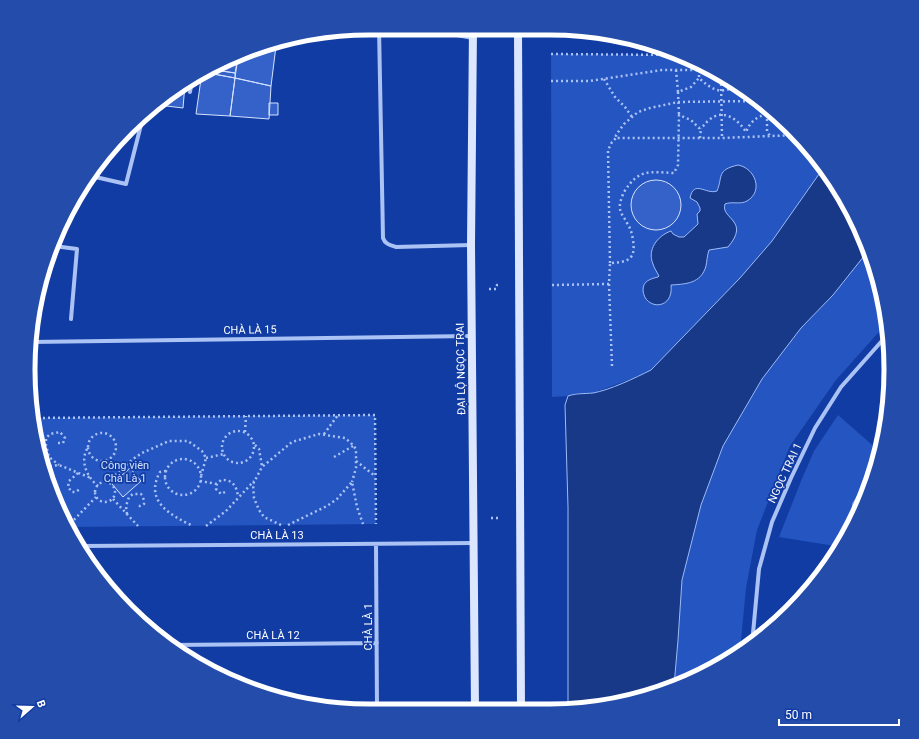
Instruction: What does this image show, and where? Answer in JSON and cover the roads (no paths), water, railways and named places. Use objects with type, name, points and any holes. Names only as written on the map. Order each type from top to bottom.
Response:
[{"type":"main road","points":[[518,35],[521,704]]},
{"type":"main road","name":"ĐẠI LỘ NGỌC TRAI","points":[[473,38],[471,246],[475,543],[475,704]]},
{"type":"street","points":[[379,35],[380,231],[384,242],[396,247],[471,246]]},
{"type":"street","points":[[456,35],[473,38]]},
{"type":"street","points":[[375,67],[380,64]]},
{"type":"street","points":[[190,92],[191,87]]},
{"type":"street","points":[[96,177],[126,184],[141,126]]},
{"type":"street","points":[[58,247],[77,249],[71,319]]},
{"type":"street","name":"CHÀ LÀ 15","points":[[37,342],[472,336]]},
{"type":"street","name":"NGỌC TRAI 1","points":[[753,635],[759,569],[772,522],[791,478],[815,428],[840,387],[882,340]]},
{"type":"street","name":"CHÀ LÀ 13","points":[[85,546],[475,543]]},
{"type":"street","name":"CHÀ LÀ 1","points":[[376,544],[377,704]]},
{"type":"street","name":"CHÀ LÀ 12","points":[[180,645],[377,643]]},
{"type":"park label","name":"Công viên Chà Là 1","points":[[125,471]]}]
